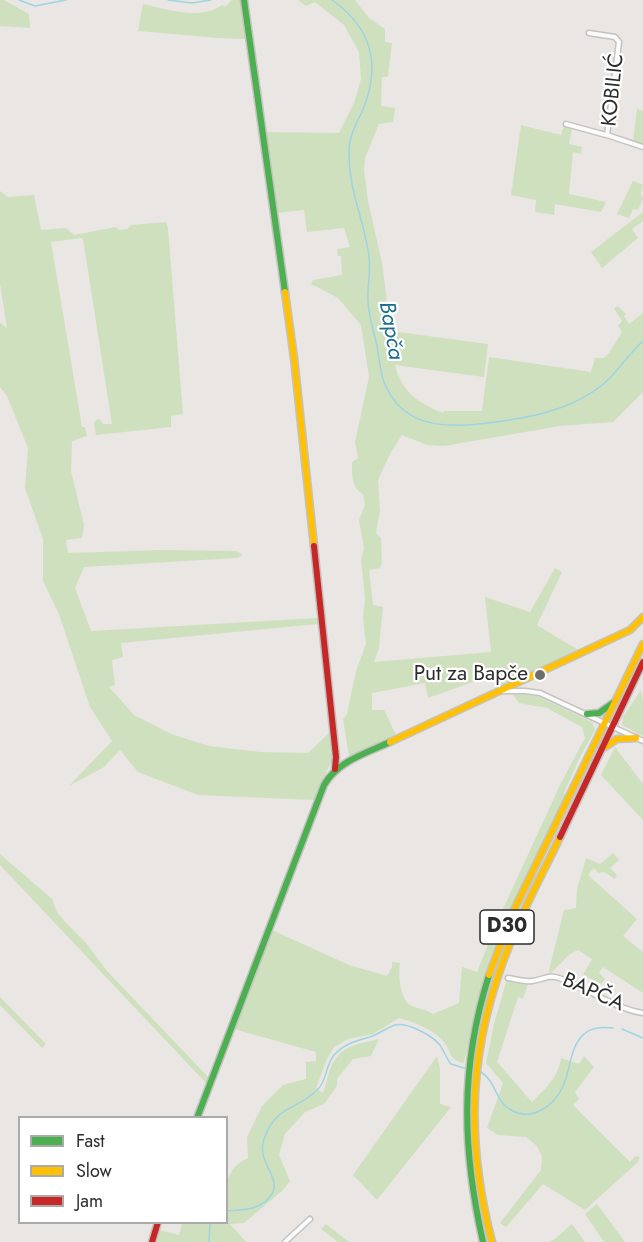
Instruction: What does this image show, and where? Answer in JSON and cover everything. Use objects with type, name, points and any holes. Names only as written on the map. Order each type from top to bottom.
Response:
[{"type":"main road","points":[[198,1116],[324,785],[335,769],[336,757],[294,358],[244,0]]},
{"type":"main road","points":[[335,769],[630,630],[643,617]]},
{"type":"main road","name":"D30","points":[[492,1242],[480,1194],[474,1141],[475,1081],[489,1005],[510,942],[601,751],[617,699],[643,644]]},
{"type":"main road","name":"D30","points":[[483,1242],[475,1212],[465,1144],[466,1080],[480,1002],[502,938],[643,662]]},
{"type":"main road","points":[[587,714],[599,712],[617,699]]},
{"type":"main road","points":[[601,751],[614,740],[636,738]]},
{"type":"main road","points":[[152,1242],[157,1224]]},
{"type":"street","name":"KOBILIĆ","points":[[589,33],[615,37],[619,42],[607,135],[643,147]]},
{"type":"street","points":[[566,124],[607,135]]},
{"type":"street","points":[[496,692],[513,690],[536,692],[643,741]]},
{"type":"street","name":"BAPČA","points":[[508,978],[532,981],[548,976],[558,977],[603,1000],[643,1013]]},
{"type":"street","points":[[285,1242],[310,1219]]},
{"type":"green space","points":[[0,0],[29,14],[30,28],[0,26]]},
{"type":"green space","points":[[232,0],[240,0],[246,39],[138,31],[143,4],[194,13],[214,10],[222,5],[225,7]]},
{"type":"green space","points":[[298,0],[355,0],[369,18],[385,29],[385,42],[392,43],[388,77],[382,77],[381,106],[395,108],[393,122],[379,124],[365,158],[364,170],[368,201],[382,263],[391,331],[488,344],[484,377],[395,365],[402,382],[412,395],[443,413],[444,411],[482,411],[489,357],[591,372],[595,358],[604,358],[622,332],[618,326],[622,321],[614,308],[618,306],[626,314],[624,316],[629,324],[643,313],[643,392],[613,422],[560,426],[444,446],[427,445],[402,435],[378,480],[380,511],[376,533],[381,538],[382,563],[380,568],[369,570],[373,605],[383,607],[379,648],[374,662],[491,652],[485,597],[530,612],[555,568],[562,572],[537,625],[578,650],[496,689],[494,678],[473,682],[428,698],[425,683],[372,693],[372,710],[384,710],[397,737],[349,757],[343,719],[347,714],[356,671],[366,644],[361,559],[364,548],[359,520],[365,505],[363,494],[356,488],[353,480],[352,462],[358,458],[355,442],[369,377],[361,325],[338,298],[311,284],[313,280],[342,275],[341,256],[338,256],[337,249],[350,247],[344,228],[307,232],[304,210],[276,213],[265,132],[339,133],[354,103],[361,79],[359,52],[344,25],[315,2],[306,6]]},
{"type":"green space","points":[[637,109],[643,111],[643,145],[633,142]]},
{"type":"green space","points":[[521,125],[561,135],[564,125],[572,127],[569,144],[582,147],[581,154],[573,152],[569,194],[606,202],[601,212],[555,204],[554,215],[535,212],[536,200],[511,195]]},
{"type":"green space","points":[[633,181],[643,185],[641,194],[643,199],[638,210],[633,209],[629,218],[617,214]]},
{"type":"green space","points":[[0,191],[8,197],[34,195],[41,230],[66,228],[74,235],[116,227],[119,230],[127,229],[131,225],[166,222],[183,414],[171,416],[171,427],[96,435],[94,423],[96,420],[99,419],[103,424],[112,424],[83,239],[51,242],[82,427],[85,427],[87,436],[72,441],[71,471],[84,525],[82,538],[66,540],[68,553],[162,550],[236,551],[243,555],[236,558],[84,567],[75,588],[91,631],[318,618],[318,624],[121,643],[123,657],[112,660],[115,685],[109,687],[134,715],[171,734],[209,746],[260,752],[308,753],[330,732],[332,760],[314,800],[198,795],[138,772],[120,750],[104,767],[69,786],[112,741],[90,707],[59,614],[43,581],[43,539],[25,488],[28,448],[7,396],[0,387],[0,323],[7,328],[0,284]]},
{"type":"green space","points":[[643,212],[643,221],[632,229],[638,238],[602,268],[591,252]]},
{"type":"green space","points":[[641,690],[643,736],[622,725],[623,717]]},
{"type":"green space","points":[[513,695],[537,696],[592,722],[595,730],[580,757],[564,793],[566,795],[499,937],[477,1001],[464,1063],[452,1057],[445,1044],[433,1032],[399,1018],[373,1034],[348,1039],[334,1047],[316,1088],[323,1093],[330,1068],[343,1051],[379,1039],[371,1056],[353,1059],[337,1079],[337,1086],[324,1104],[305,1112],[285,1134],[279,1155],[290,1181],[283,1190],[244,1223],[230,1224],[246,1242],[156,1242],[160,1230],[179,1235],[182,1224],[228,1224],[229,1177],[239,1163],[248,1158],[247,1137],[262,1106],[283,1085],[306,1079],[306,1062],[316,1061],[316,1052],[234,1029],[272,930],[349,965],[387,976],[392,962],[400,963],[402,992],[407,1002],[433,1014],[459,1003],[462,967],[477,972],[497,922],[560,785],[585,738],[582,727],[547,708],[519,703]]},
{"type":"green space","points":[[615,747],[643,784],[643,820],[601,775]]},
{"type":"green space","points":[[613,853],[619,860],[610,868],[617,875],[615,879],[604,872],[598,873],[594,868],[588,875],[637,919],[623,936],[643,952],[643,993],[603,967],[599,973],[605,979],[601,984],[583,975],[592,959],[578,950],[570,954],[550,974],[549,970],[564,910],[576,908],[577,889],[586,858],[600,864]]},
{"type":"green space","points":[[0,854],[52,899],[57,912],[86,943],[107,971],[209,1078],[206,1083],[0,865]]},
{"type":"green space","points":[[507,979],[528,984],[523,999],[518,997],[497,1062],[532,1102],[554,1077],[561,1058],[579,1064],[584,1056],[594,1067],[575,1092],[579,1099],[573,1105],[630,1162],[635,1156],[640,1157],[638,1162],[585,1210],[543,1184],[506,1227],[500,1223],[541,1170],[542,1157],[537,1146],[526,1137],[498,1135],[487,1128],[503,1083],[486,1063]]},
{"type":"green space","points":[[0,997],[46,1044],[42,1048],[0,1005]]},
{"type":"green space","points":[[437,1056],[440,1068],[440,1104],[451,1107],[377,1200],[353,1175]]},
{"type":"green space","points":[[597,1204],[625,1242],[604,1242],[585,1214]]},
{"type":"green space","points":[[326,1224],[349,1242],[338,1242],[321,1229]]},
{"type":"green space","points":[[572,1224],[585,1242],[548,1242],[555,1239]]},
{"type":"waterway","name":"Bapča","points":[[19,0],[35,6],[66,0]]},
{"type":"waterway","name":"Bapča","points":[[168,0],[192,3],[211,0]]},
{"type":"waterway","name":"Bapča","points":[[332,0],[356,22],[364,34],[372,61],[369,91],[350,139],[349,165],[369,256],[370,319],[384,382],[400,407],[423,421],[450,425],[496,422],[549,412],[566,406],[596,389],[610,378],[643,341]]},
{"type":"waterway","points":[[228,1211],[258,1206],[272,1194],[274,1182],[262,1148],[269,1128],[280,1114],[320,1087],[331,1059],[346,1046],[395,1025],[406,1025],[435,1040],[451,1064],[467,1069]]},
{"type":"waterway","points":[[481,1072],[490,1081],[502,1102],[511,1110],[519,1113],[534,1113],[548,1106],[559,1093],[566,1080],[575,1047],[583,1035],[597,1028],[613,1028]]},
{"type":"waterway","points":[[622,1029],[643,1038]]},
{"type":"waterway","points":[[209,1242],[210,1224]]},
{"type":"traffic: fast","points":[[244,0],[285,292]]},
{"type":"traffic: fast","points":[[587,714],[599,713],[613,703]]},
{"type":"traffic: fast","points":[[198,1116],[324,785],[345,764],[390,742]]},
{"type":"traffic: fast","points":[[483,1242],[471,1174],[467,1108],[473,1042],[489,975]]},
{"type":"traffic: slow","points":[[285,292],[314,546]]},
{"type":"traffic: slow","points":[[390,742],[630,630],[643,617]]},
{"type":"traffic: slow","points":[[489,975],[513,912],[643,644]]},
{"type":"traffic: slow","points":[[605,747],[617,739],[636,738]]},
{"type":"traffic: slow","points":[[492,1242],[477,1164],[475,1090],[479,1053],[486,1016],[511,941],[560,837]]},
{"type":"traffic: jam","points":[[314,546],[336,757],[335,769]]},
{"type":"traffic: jam","points":[[560,837],[643,662]]},
{"type":"traffic: jam","points":[[152,1242],[157,1224]]},
{"type":"place","name":"Put za Bapče","points":[[540,675]]}]
